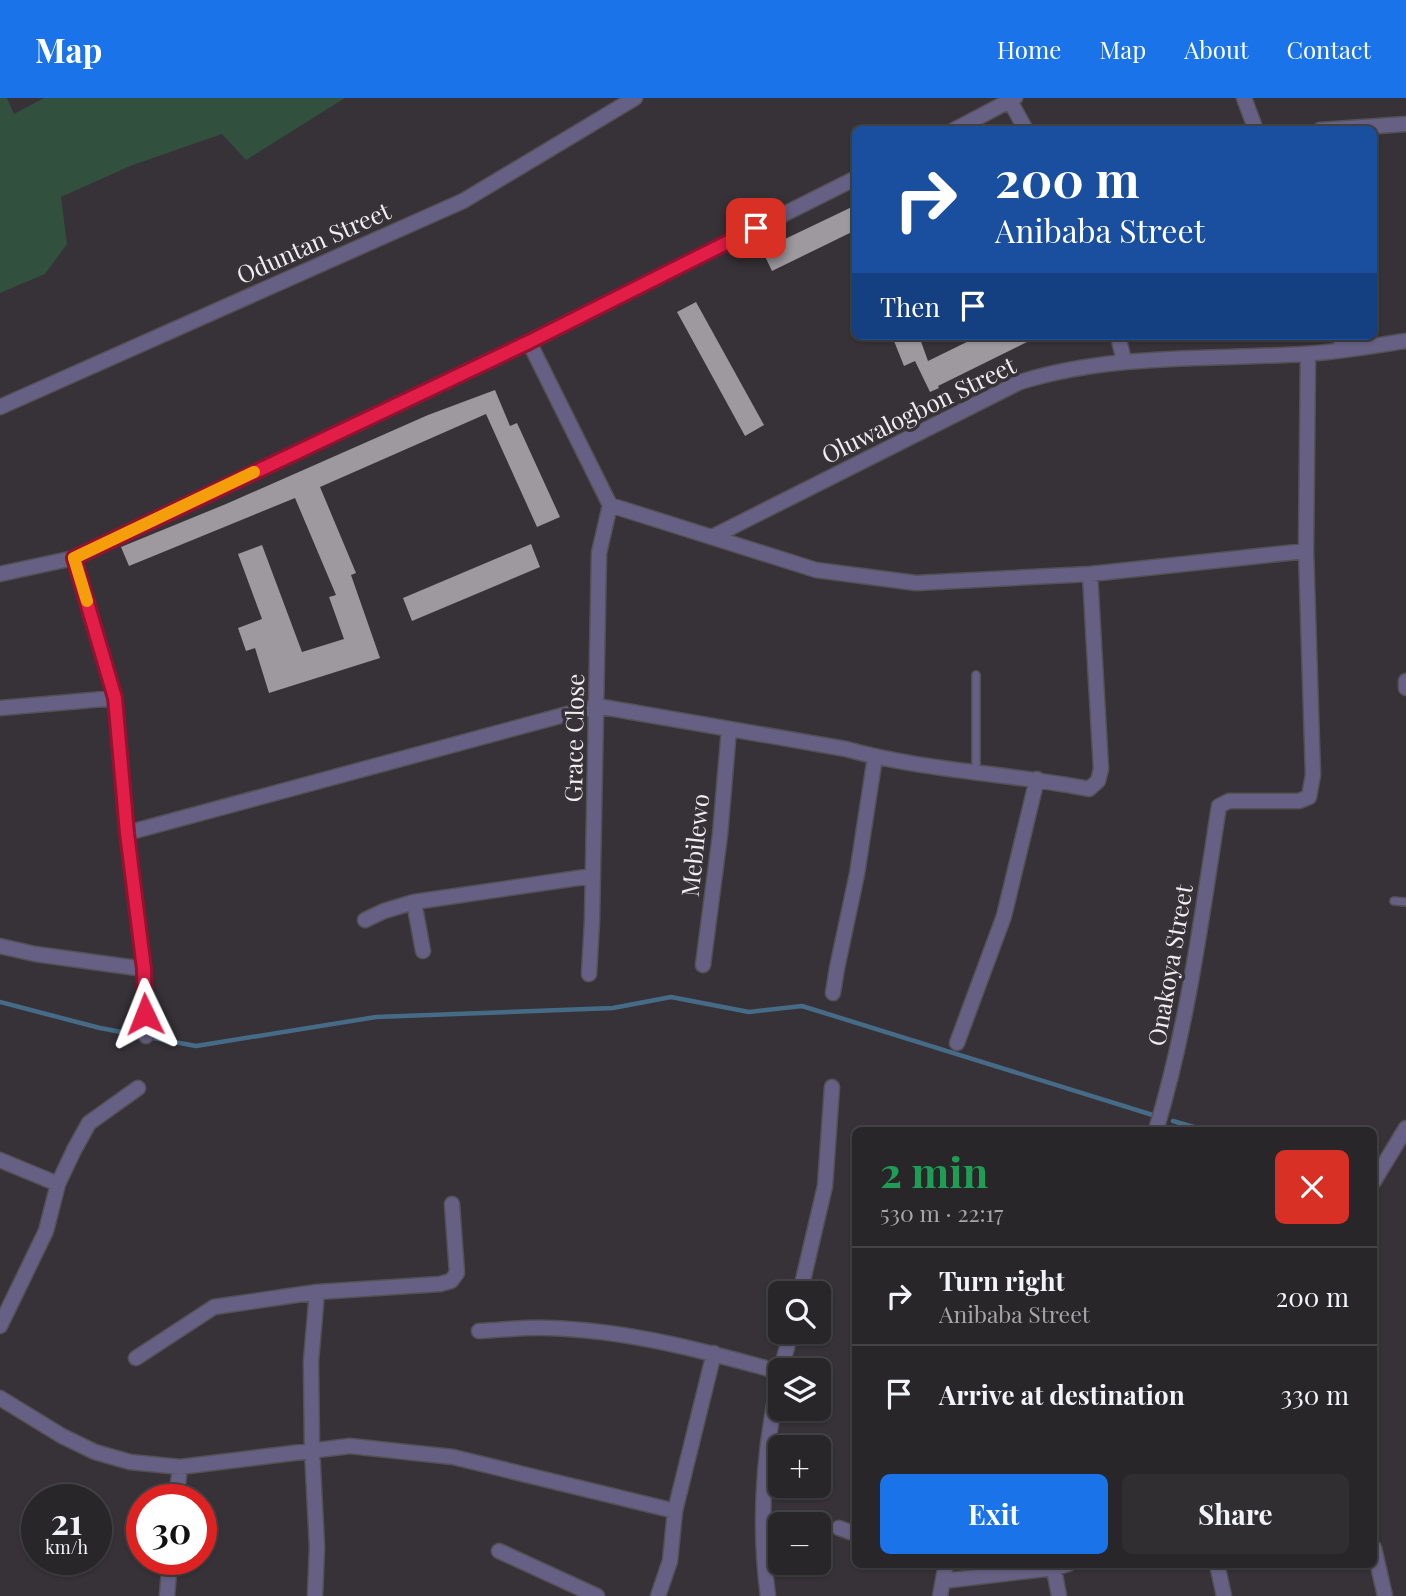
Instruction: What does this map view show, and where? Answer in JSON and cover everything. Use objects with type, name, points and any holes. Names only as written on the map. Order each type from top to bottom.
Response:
[{"type":"street","name":"Oduntan Street","points":[[0,407],[463,201],[635,98]]},
{"type":"street","points":[[1244,98],[1254,126]]},
{"type":"street","points":[[962,126],[1013,100],[1024,126]]},
{"type":"street","points":[[1377,126],[1406,124]]},
{"type":"street","points":[[0,573],[74,558],[529,342],[852,180]]},
{"type":"street","points":[[1119,340],[1124,362]]},
{"type":"street","name":"Oluwalogbon Street","points":[[712,537],[1020,382],[1074,367],[1124,362],[1308,354],[1342,343],[1406,341]]},
{"type":"street","points":[[529,342],[610,505],[816,570],[916,583],[1090,574],[1306,551],[1308,354]]},
{"type":"street","name":"Grace Close","points":[[589,974],[593,921],[599,553],[610,505]]},
{"type":"street","name":"Onakoya Street","points":[[1157,1127],[1166,1099],[1187,1001],[1219,806],[1229,801],[1299,801],[1309,797],[1313,775],[1306,551]]},
{"type":"street","points":[[74,558],[115,698],[127,833],[144,969],[146,1036]]},
{"type":"street","points":[[127,833],[597,706],[846,749],[875,757],[1037,779],[1089,789],[1098,781],[1101,769],[1090,574]]},
{"type":"street","points":[[1406,681],[1406,688]]},
{"type":"street","points":[[0,708],[115,698]]},
{"type":"street","name":"Mebilewo","points":[[703,965],[720,835],[729,729]]},
{"type":"street","points":[[834,993],[857,874],[875,757]]},
{"type":"street","points":[[957,1042],[1004,916],[1037,779]]},
{"type":"street","points":[[365,920],[414,902],[592,876]]},
{"type":"street","points":[[414,902],[423,951]]},
{"type":"street","points":[[0,946],[35,954],[144,969]]},
{"type":"street","points":[[803,1281],[825,1186],[832,1087]]},
{"type":"street","points":[[0,1326],[46,1231],[58,1184],[89,1123],[138,1088]]},
{"type":"street","points":[[1377,1176],[1406,1128]]},
{"type":"street","points":[[0,1160],[58,1184]]},
{"type":"street","points":[[136,1358],[214,1307],[317,1292],[451,1281],[457,1273],[452,1205]]},
{"type":"street","points":[[314,1596],[317,1547],[311,1361],[317,1292]]},
{"type":"street","points":[[478,1331],[547,1327],[587,1331],[672,1344],[768,1369]]},
{"type":"street","points":[[658,1596],[670,1561],[675,1511],[714,1353]]},
{"type":"street","points":[[0,1398],[62,1436],[95,1452],[131,1462],[180,1467],[349,1446],[453,1457],[675,1511]]},
{"type":"street","points":[[768,1596],[762,1489],[772,1421]]},
{"type":"street","points":[[178,1484],[180,1467]]},
{"type":"street","points":[[839,1528],[852,1533]]},
{"type":"street","points":[[499,1551],[597,1596]]},
{"type":"street","points":[[1377,1561],[1385,1596]]},
{"type":"street","points":[[940,1596],[945,1568]]},
{"type":"street","points":[[943,1581],[1043,1568]]},
{"type":"street","points":[[1058,1568],[1059,1596]]},
{"type":"street","points":[[1218,1568],[1224,1596]]},
{"type":"street","points":[[167,1596],[169,1575]]},
{"type":"lane","points":[[976,675],[976,772]]},
{"type":"lane","points":[[1394,901],[1406,902]]},
{"type":"green space","points":[[0,98],[7,98],[14,114],[44,98],[345,98],[246,160],[222,134],[130,166],[61,197],[67,244],[45,274],[0,293]]},
{"type":"building","points":[[852,207],[852,232],[772,271],[762,250]]},
{"type":"building","points":[[696,302],[764,425],[745,436],[677,312]]},
{"type":"building","points":[[894,340],[920,340],[928,361],[971,340],[1031,340],[930,392],[915,361],[904,366]]},
{"type":"building","points":[[495,390],[510,426],[517,423],[560,517],[537,527],[486,414],[320,487],[356,573],[351,575],[380,658],[269,693],[255,648],[246,651],[238,628],[262,619],[238,554],[262,545],[302,652],[344,639],[329,597],[336,595],[295,498],[129,566],[121,547],[428,415]]},
{"type":"building","points":[[531,544],[540,567],[412,621],[403,598]]},
{"type":"waterway","points":[[0,1002],[100,1028],[196,1046],[376,1017],[613,1008],[671,997],[749,1012],[802,1006],[1156,1116]]},
{"type":"waterway","points":[[1173,1121],[1194,1127]]},
{"type":"slow traffic","points":[[87,601],[74,558],[254,472]]},
{"type":"route","points":[[145,1014],[144,969],[127,833],[115,698],[74,558],[529,342],[756,228]]}]
